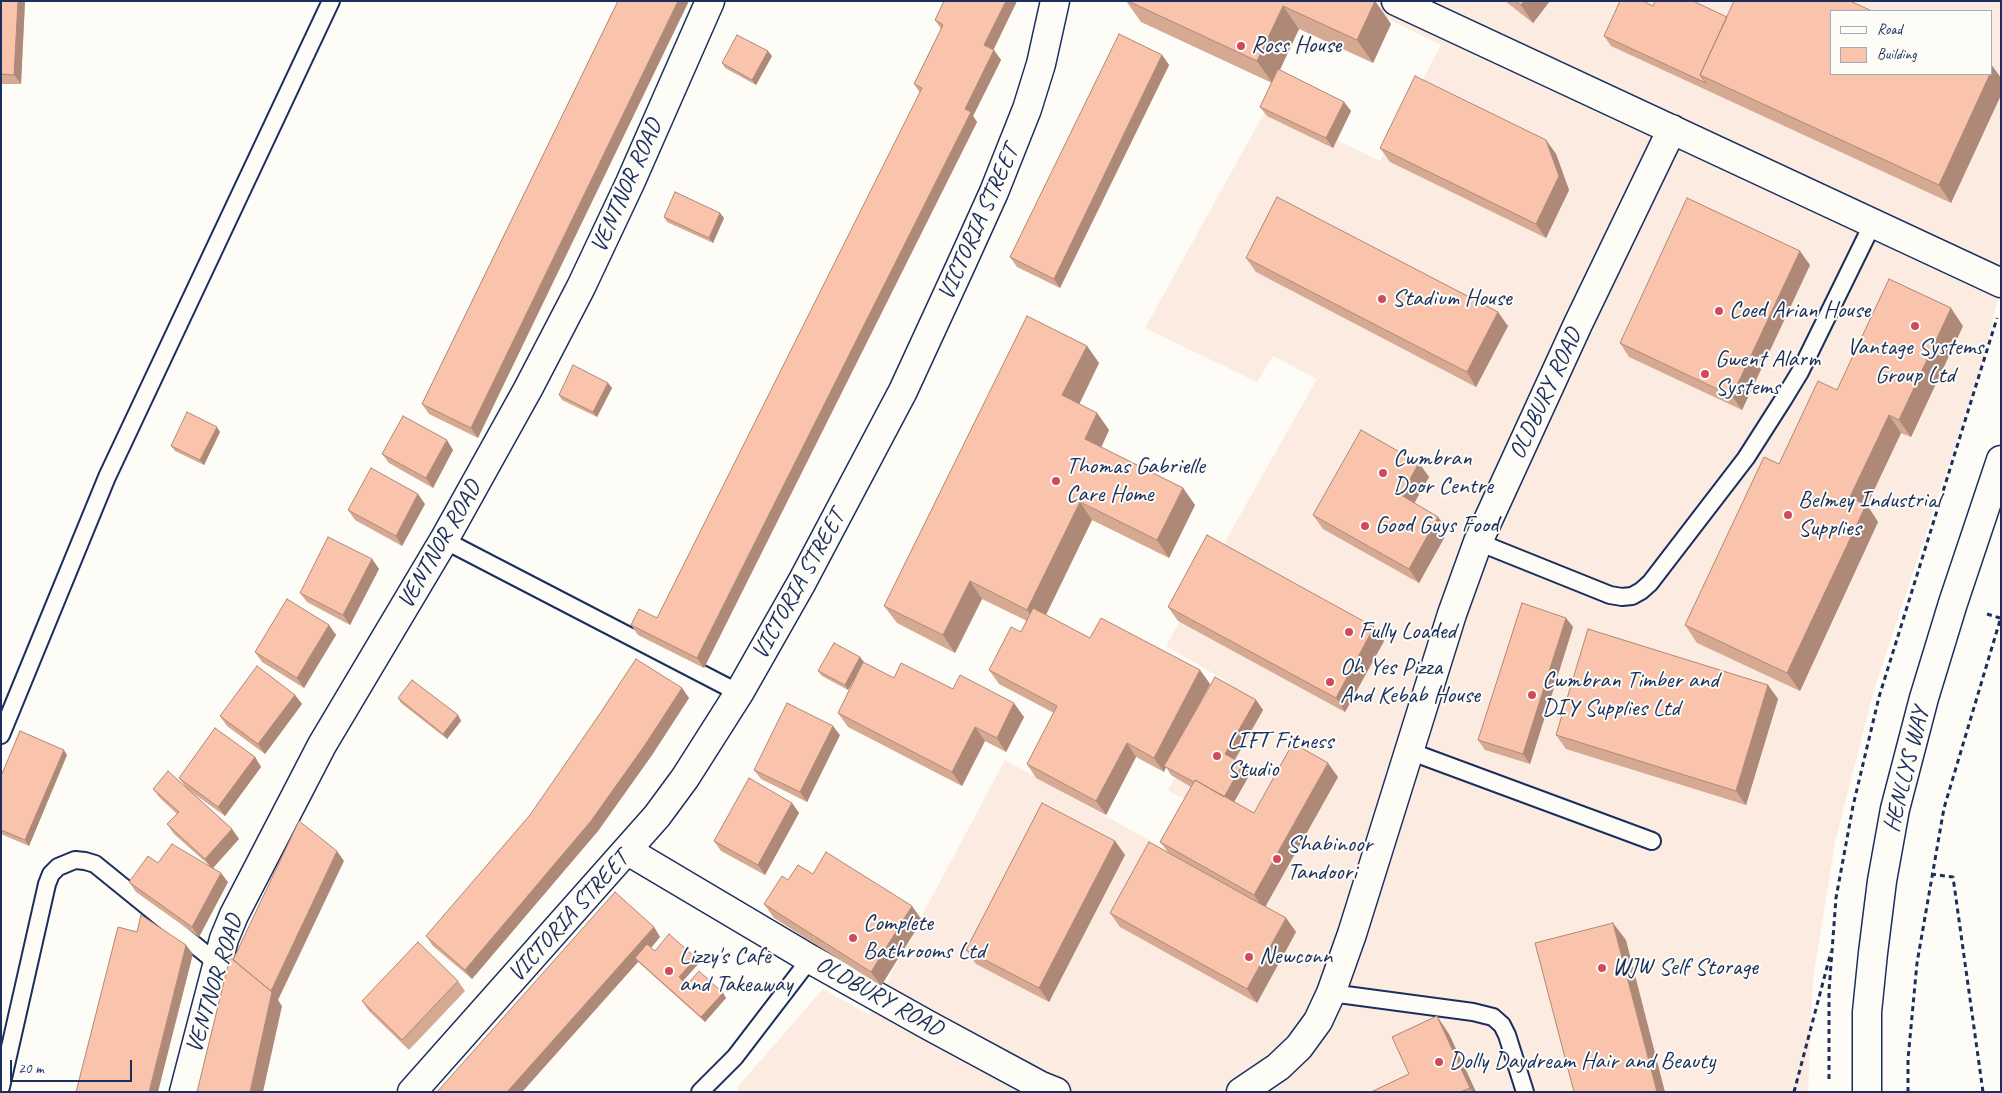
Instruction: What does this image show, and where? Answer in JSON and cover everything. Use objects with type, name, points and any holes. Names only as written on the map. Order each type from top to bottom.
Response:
[{"type":"street","name":"VENTNOR ROAD","points":[[184,1092],[224,939],[234,915],[322,745],[444,540],[528,389],[581,287],[710,1]]},
{"type":"street","name":"VICTORIA STREET","points":[[412,1092],[658,816],[685,778],[739,693],[815,557],[899,399],[968,249],[1011,151],[1027,109],[1041,64],[1055,1]]},
{"type":"street","points":[[1396,1],[2001,283]]},
{"type":"street","name":"OLDBURY ROAD","points":[[1241,1092],[1271,1072],[1299,1047],[1318,1021],[1331,993],[1352,934],[1452,614],[1478,542],[1578,324],[1672,130]]},
{"type":"street","name":"HENLLYS WAY","points":[[1867,1092],[1867,1012],[1882,881],[1895,809],[1924,698],[1944,632],[2001,460]]},
{"type":"street","name":"OLDBURY ROAD","points":[[628,851],[810,959],[928,1025],[1041,1086],[1056,1092]]},
{"type":"lane","points":[[1,735],[107,477],[331,1]]},
{"type":"lane","points":[[1478,542],[1610,595],[1622,597],[1632,596],[1641,592],[1650,583],[1746,458],[1783,400],[1800,372],[1872,223]]},
{"type":"lane","points":[[444,540],[739,693]]},
{"type":"lane","points":[[1409,751],[1652,841]]},
{"type":"lane","points":[[1,1087],[47,884],[51,874],[58,867],[75,860],[95,864],[218,963]]},
{"type":"lane","points":[[700,1092],[735,1057],[810,959]]},
{"type":"lane","points":[[1331,993],[1473,1012],[1493,1017],[1502,1025],[1507,1035],[1525,1092]]},
{"type":"path","points":[[1908,1092],[1908,1059],[1917,963],[1931,874],[1944,808],[2001,617]]},
{"type":"path","points":[[1931,874],[1953,878],[1983,1092]]},
{"type":"path","points":[[1794,1092],[1833,943]]},
{"type":"shaded area","points":[[1358,1],[2001,1],[2001,285],[1984,358],[1873,693],[1835,843],[1813,978],[1808,1092],[736,1092],[740,1084],[823,989],[869,1015],[1005,760],[1170,852],[1196,806],[1168,790],[1228,682],[1166,646],[1317,379],[1273,356],[1257,382],[1145,328],[1268,106],[1380,161],[1441,45],[1357,4]]},
{"type":"building","points":[[1,1],[18,1],[14,75],[1,74]]},
{"type":"building","points":[[618,1],[678,1],[471,428],[422,404]]},
{"type":"building","points":[[944,1],[1006,1],[984,45],[994,50],[965,109],[971,112],[697,658],[631,625],[639,609],[657,618],[922,88],[914,84],[943,25],[935,20]]},
{"type":"building","points":[[1128,1],[1375,1],[1357,40],[1283,6],[1257,61]]},
{"type":"building","points":[[1515,1],[1524,1],[1521,5]]},
{"type":"building","points":[[1620,1],[1643,1],[1653,6],[1655,1],[1693,1],[1727,17],[1700,75],[1706,83],[1604,36]]},
{"type":"building","points":[[1734,1],[1850,1],[1870,10],[1830,10],[1830,75],[1990,75],[1939,185],[1700,75]]},
{"type":"building","points":[[1119,34],[1162,55],[1054,279],[1010,257]]},
{"type":"building","points":[[737,35],[768,51],[752,80],[722,63]]},
{"type":"building","points":[[1278,69],[1344,102],[1326,138],[1260,107]]},
{"type":"building","points":[[1415,76],[1546,140],[1559,176],[1536,224],[1380,148]]},
{"type":"building","points":[[675,192],[720,213],[709,238],[664,217]]},
{"type":"building","name":"Stadium House","points":[[1277,197],[1498,312],[1467,372],[1246,258]]},
{"type":"building","name":"Coed Arian House","points":[[1687,198],[1800,251],[1732,396],[1620,343]]},
{"type":"building","points":[[1889,279],[1951,308],[1899,420],[1889,415],[1850,497],[1866,505],[1787,673],[1685,625],[1764,457],[1779,464],[1818,381],[1837,390]]},
{"type":"building","name":"Thomas Gabrielle Care Home","points":[[1027,316],[1087,346],[1062,395],[1097,413],[1085,439],[1183,488],[1157,540],[1080,502],[1027,610],[970,581],[943,635],[884,606]]},
{"type":"building","points":[[573,365],[608,383],[593,412],[559,395]]},
{"type":"building","points":[[187,412],[217,427],[200,460],[171,446]]},
{"type":"building","points":[[403,416],[447,440],[426,478],[382,454]]},
{"type":"building","points":[[1361,430],[1419,463],[1401,495],[1438,517],[1409,569],[1313,515]]},
{"type":"building","points":[[371,468],[418,494],[396,536],[348,510]]},
{"type":"building","points":[[1207,535],[1374,627],[1336,698],[1168,607]]},
{"type":"building","points":[[328,537],[372,559],[343,615],[300,593]]},
{"type":"building","points":[[287,599],[329,625],[297,678],[255,652]]},
{"type":"building","points":[[1522,603],[1566,618],[1523,754],[1478,740]]},
{"type":"building","points":[[1033,608],[1090,638],[1101,618],[1200,670],[1154,758],[1127,743],[1096,801],[1027,764],[1057,706],[989,670],[1011,627],[1021,632]]},
{"type":"building","points":[[1588,629],[1768,685],[1736,791],[1556,735]]},
{"type":"building","points":[[834,643],[860,657],[845,685],[818,671]]},
{"type":"building","points":[[636,659],[682,688],[645,745],[591,821],[465,970],[426,936],[530,815]]},
{"type":"building","points":[[863,662],[894,678],[901,663],[953,689],[960,675],[1014,703],[997,738],[975,727],[952,772],[838,713]]},
{"type":"building","points":[[257,666],[295,695],[258,744],[220,716]]},
{"type":"building","points":[[1215,677],[1256,700],[1225,754],[1243,764],[1224,797],[1195,780],[1194,782],[1164,766]]},
{"type":"building","points":[[412,680],[458,715],[443,734],[398,698]]},
{"type":"building","points":[[787,703],[833,726],[800,792],[754,770]]},
{"type":"building","points":[[215,728],[255,757],[218,807],[179,778]]},
{"type":"building","points":[[20,731],[64,750],[25,840],[1,830],[1,776]]},
{"type":"building","points":[[1293,743],[1328,763],[1254,895],[1160,842],[1195,780],[1254,813]]},
{"type":"building","points":[[168,771],[232,829],[205,859],[167,824],[179,812],[153,789]]},
{"type":"building","points":[[749,778],[792,803],[758,865],[714,841]]},
{"type":"building","points":[[1042,803],[1115,841],[1039,988],[966,950]]},
{"type":"building","points":[[299,821],[337,851],[271,991],[233,960]]},
{"type":"building","points":[[1149,842],[1286,918],[1247,989],[1110,913]]},
{"type":"building","points":[[172,844],[221,873],[192,927],[129,882],[148,856],[158,863]]},
{"type":"building","points":[[826,852],[912,906],[871,972],[764,904],[782,876],[788,880],[798,865],[813,874]]},
{"type":"building","points":[[615,892],[654,927],[507,1092],[437,1092]]},
{"type":"building","points":[[141,915],[186,945],[149,1092],[76,1092],[118,927],[137,932]]},
{"type":"building","points":[[1613,923],[1657,1092],[1574,1092],[1535,943]]},
{"type":"building","points":[[669,934],[696,958],[679,977],[687,985],[699,971],[723,993],[701,1017],[635,958],[647,944],[655,951]]},
{"type":"building","points":[[418,942],[458,981],[402,1040],[362,1001]]},
{"type":"building","points":[[230,957],[272,992],[250,1092],[197,1092]]},
{"type":"building","points":[[1437,1016],[1470,1088],[1460,1092],[1371,1092],[1409,1074],[1392,1037]]},
{"type":"place","name":"Ross House","points":[[1241,46]]},
{"type":"place","name":"Stadium House","points":[[1382,299]]},
{"type":"place","name":"Coed Arian House","points":[[1719,311]]},
{"type":"place","name":"Vantage Systems Group Ltd","points":[[1915,326]]},
{"type":"place","name":"Gwent Alarm Systems","points":[[1705,374]]},
{"type":"place","name":"Cwmbran Door Centre","points":[[1383,473]]},
{"type":"place","name":"Thomas Gabrielle Care Home","points":[[1056,481]]},
{"type":"place","name":"Belmey Industrial Supplies","points":[[1788,515]]},
{"type":"place","name":"Good Guys Food","points":[[1365,526]]},
{"type":"place","name":"Fully Loaded","points":[[1349,632]]},
{"type":"place","name":"Oh Yes Pizza And Kebab House","points":[[1330,682]]},
{"type":"place","name":"Cwmbran Timber and DIY Supplies Ltd","points":[[1532,695]]},
{"type":"place","name":"LIFT Fitness Studio","points":[[1217,756]]},
{"type":"place","name":"Shabinoor Tandoori","points":[[1277,859]]},
{"type":"place","name":"Complete Bathrooms Ltd","points":[[853,938]]},
{"type":"place","name":"Newconn","points":[[1249,957]]},
{"type":"place","name":"WJW Self Storage","points":[[1602,968]]},
{"type":"place","name":"Lizzy's Cafe and Takeaway","points":[[669,971]]},
{"type":"place","name":"Dolly Daydream Hair and Beauty","points":[[1439,1062]]}]
